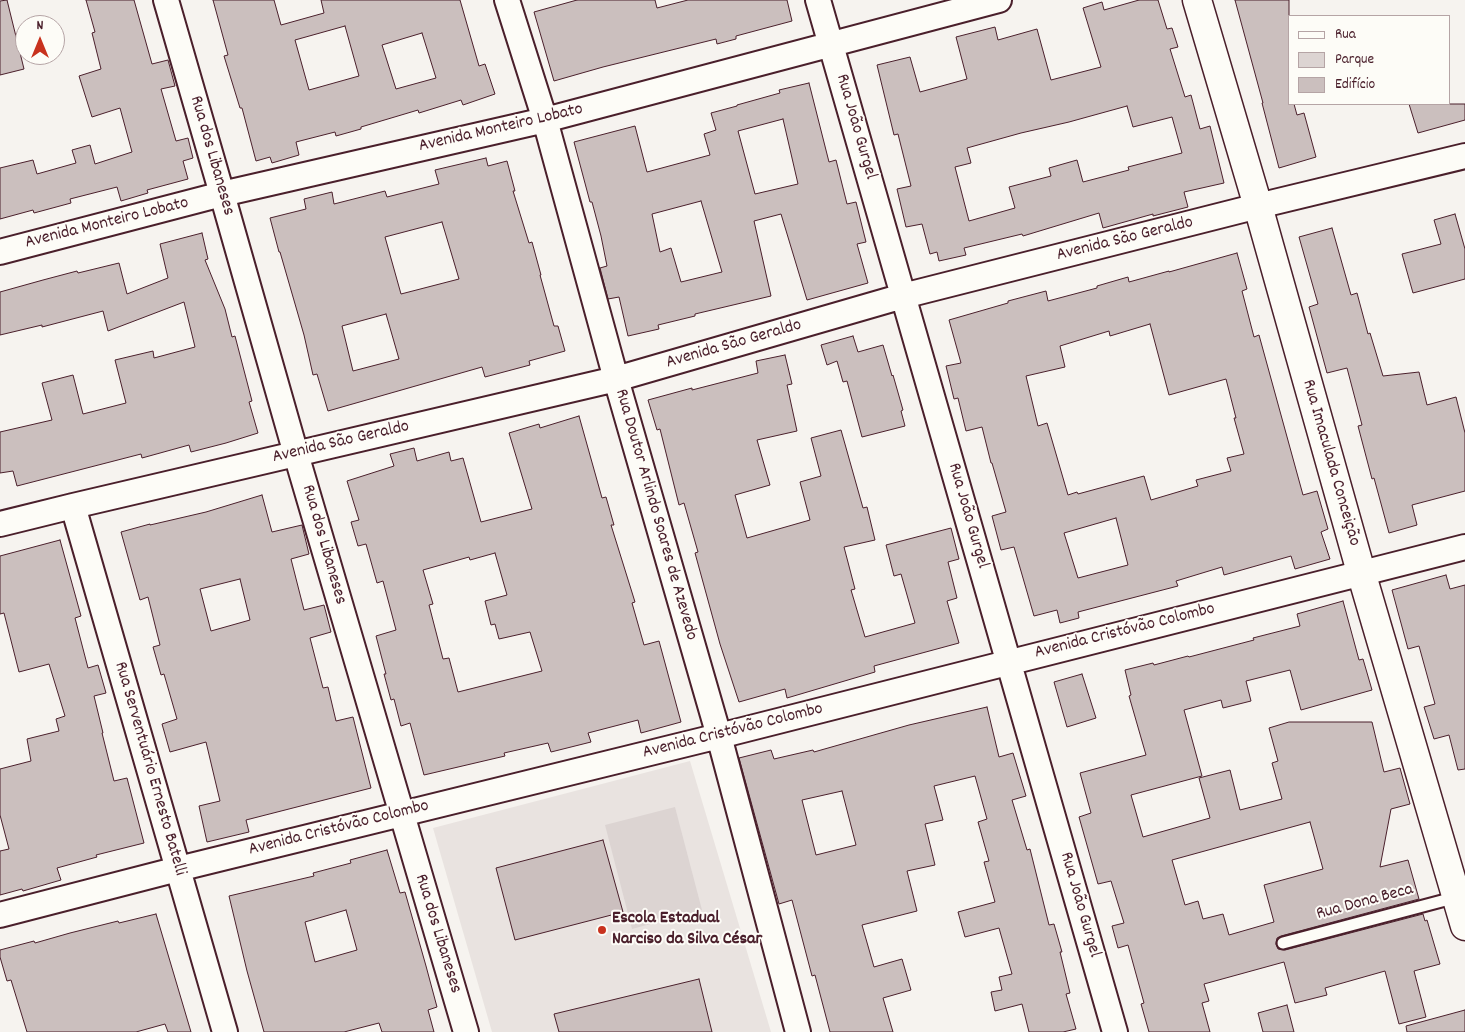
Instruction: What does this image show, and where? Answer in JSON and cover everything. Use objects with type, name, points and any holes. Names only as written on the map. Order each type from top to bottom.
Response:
[{"type":"street","name":"Rua dos Libaneses","points":[[166,0],[296,454],[466,1032]]},
{"type":"street","name":"Rua Doutor Arlindo Soares de Azevedo","points":[[507,0],[545,120],[616,379],[718,736],[798,1032]]},
{"type":"street","name":"Rua João Gurgel","points":[[818,0],[1116,1032]]},
{"type":"street","name":"Avenida Monteiro Lobato","points":[[0,252],[222,194],[545,120],[999,0]]},
{"type":"street","name":"Rua Imaculada Conceição","points":[[1197,0],[1465,926]]},
{"type":"street","name":"Avenida São Geraldo","points":[[0,524],[616,379],[903,296],[1258,206],[1465,156]]},
{"type":"street","name":"Rua Serventuário Ernesto Batelli","points":[[73,506],[225,1032]]},
{"type":"street","name":"Avenida Cristóvão Colombo","points":[[0,916],[178,869],[718,736],[1465,547]]},
{"type":"lane","name":"Rua Dona Beca","points":[[1283,944],[1457,897]]},
{"type":"shaded area","name":"Escola Estadual Narciso da Silva César","points":[[690,761],[771,1032],[492,1032],[433,828]]},
{"type":"green space","points":[[675,807],[702,910],[632,929],[605,825]]},
{"type":"building","points":[[7,0],[15,32],[15,65],[23,65],[24,69],[0,75],[0,1]]},
{"type":"building","points":[[86,0],[134,0],[152,64],[168,60],[175,86],[161,89],[176,141],[188,138],[193,158],[183,161],[188,179],[147,190],[148,193],[121,201],[117,187],[70,199],[71,203],[34,213],[33,210],[0,219],[0,168],[33,160],[37,174],[76,163],[72,150],[90,145],[95,164],[132,152],[120,108],[92,117],[79,76],[101,69],[92,33],[95,32]]},
{"type":"building","points":[[213,0],[274,0],[281,25],[324,13],[321,0],[460,0],[479,66],[485,64],[495,94],[463,105],[461,100],[419,113],[418,110],[336,136],[335,132],[296,142],[299,155],[272,163],[270,157],[256,161],[242,108],[240,108],[224,56],[228,55]],"holes":[[[345,26],[359,76],[309,90],[295,40]],[[422,33],[436,78],[396,89],[382,45]]]},
{"type":"building","points":[[577,0],[655,0],[657,8],[688,0],[787,0],[792,21],[736,36],[736,39],[717,44],[716,39],[554,81],[534,12]]},
{"type":"building","points":[[1139,0],[1158,0],[1167,29],[1172,28],[1178,47],[1170,49],[1185,97],[1191,95],[1200,129],[1210,126],[1224,183],[1184,192],[1188,207],[1153,216],[1153,214],[1103,228],[1099,213],[1023,236],[1022,234],[964,248],[966,255],[939,261],[937,252],[930,254],[922,224],[906,227],[897,189],[911,186],[898,134],[894,135],[877,65],[910,57],[920,92],[967,79],[956,37],[995,27],[998,40],[1037,29],[1051,80],[1101,67],[1083,8],[1102,2],[1104,10]],"holes":[[[1127,106],[1133,127],[1172,117],[1182,153],[1128,167],[1129,170],[1083,182],[1077,160],[1049,168],[1051,176],[1009,187],[1015,208],[969,221],[955,167],[971,163],[967,148]]]},
{"type":"building","points":[[1235,0],[1289,0],[1288,105],[1294,105],[1297,115],[1304,113],[1316,157],[1279,168]]},
{"type":"building","points":[[809,83],[829,162],[836,160],[847,204],[856,202],[866,242],[857,244],[868,283],[807,300],[781,214],[754,221],[771,296],[695,314],[695,316],[658,325],[659,329],[628,336],[619,297],[608,299],[600,268],[607,266],[601,236],[574,142],[635,126],[647,172],[710,155],[704,134],[716,130],[711,113],[780,93],[779,90]],"holes":[[[783,119],[798,184],[755,194],[738,131]],[[701,201],[722,272],[681,282],[671,248],[660,252],[652,214]]]},
{"type":"building","points":[[1465,104],[1465,120],[1418,133],[1409,105]]},
{"type":"building","points":[[486,158],[488,166],[507,161],[515,191],[513,191],[529,243],[532,242],[554,326],[558,326],[565,351],[529,361],[530,365],[485,377],[482,367],[328,411],[317,374],[313,375],[304,335],[270,218],[306,209],[304,199],[332,192],[334,204],[385,191],[387,197],[439,184],[435,170]],"holes":[[[442,222],[459,279],[401,294],[385,237]],[[386,314],[399,359],[353,371],[342,326]]]},
{"type":"building","points":[[1455,214],[1465,249],[1465,279],[1413,293],[1402,254],[1441,244],[1434,220]]},
{"type":"building","points":[[1332,228],[1351,295],[1357,293],[1368,334],[1370,333],[1383,376],[1419,372],[1427,405],[1456,397],[1465,433],[1465,491],[1412,505],[1417,525],[1389,533],[1358,426],[1362,425],[1347,368],[1327,373],[1309,307],[1318,304],[1299,237]]},
{"type":"building","points":[[202,233],[208,259],[205,260],[225,309],[232,337],[235,336],[252,401],[249,402],[258,433],[191,452],[189,445],[142,458],[141,454],[17,486],[13,471],[0,473],[0,432],[52,420],[42,383],[73,375],[83,414],[126,403],[115,360],[153,351],[154,358],[195,347],[184,302],[108,331],[103,311],[42,327],[42,325],[0,335],[0,292],[77,271],[78,273],[119,263],[127,294],[168,278],[160,244]]},
{"type":"building","points":[[1237,253],[1247,289],[1242,291],[1254,337],[1259,335],[1303,495],[1317,491],[1328,529],[1321,532],[1330,559],[1295,569],[1291,556],[1224,575],[1222,567],[1176,581],[1178,586],[1078,612],[1079,618],[1060,623],[1057,610],[1034,616],[1014,547],[1001,550],[992,516],[1006,512],[982,427],[966,431],[958,398],[954,399],[946,366],[961,363],[949,320],[1046,291],[1048,301],[1097,288],[1097,286],[1128,277],[1129,282]],"holes":[[[1150,324],[1169,395],[1226,379],[1244,454],[1227,458],[1231,471],[1196,480],[1198,486],[1151,500],[1144,476],[1068,495],[1047,423],[1038,426],[1026,376],[1065,367],[1060,346],[1109,331],[1110,336]],[[1116,518],[1128,565],[1078,578],[1064,533]]]},
{"type":"building","points":[[853,336],[858,352],[883,345],[903,410],[901,411],[905,426],[862,437],[847,381],[843,382],[837,361],[827,365],[821,345]]},
{"type":"building","points":[[785,355],[792,384],[787,385],[797,431],[757,440],[770,485],[735,495],[747,538],[810,520],[800,482],[821,476],[811,438],[841,430],[863,508],[867,507],[875,540],[844,547],[855,589],[851,590],[865,637],[915,623],[901,574],[894,576],[886,545],[951,528],[959,559],[948,562],[957,598],[947,601],[959,643],[874,666],[875,672],[787,698],[785,689],[739,702],[720,644],[695,553],[698,552],[684,503],[679,505],[660,429],[657,430],[648,400],[758,373],[756,361]]},
{"type":"building","points":[[579,416],[602,498],[606,497],[614,525],[611,525],[635,602],[632,603],[644,645],[659,641],[681,722],[641,733],[638,720],[588,733],[591,742],[551,752],[548,743],[504,753],[505,756],[424,775],[410,723],[401,726],[394,699],[391,700],[384,674],[386,674],[376,636],[396,630],[383,581],[377,583],[366,544],[358,546],[351,522],[359,520],[347,481],[394,466],[390,454],[414,448],[417,461],[449,452],[451,461],[463,458],[481,522],[532,509],[509,433],[539,424],[540,428]],"holes":[[[495,553],[507,595],[485,601],[491,625],[495,624],[499,639],[530,632],[542,671],[458,692],[449,658],[443,659],[429,605],[433,604],[423,570],[469,557],[470,560]]]},
{"type":"building","points":[[262,495],[272,532],[302,525],[309,554],[291,559],[304,610],[324,605],[331,632],[310,638],[323,688],[328,687],[336,721],[353,717],[371,788],[246,820],[249,832],[207,842],[199,806],[220,801],[206,742],[170,752],[162,724],[177,719],[164,674],[161,675],[153,647],[160,645],[148,597],[140,600],[121,532],[206,512]],"holes":[[[240,579],[250,620],[211,631],[200,589]]]},
{"type":"building","points":[[60,540],[81,616],[75,618],[88,668],[98,665],[106,693],[94,696],[114,781],[127,778],[144,843],[96,855],[97,857],[57,868],[61,880],[23,891],[22,889],[0,895],[0,851],[9,849],[0,815],[0,769],[31,761],[27,739],[59,731],[56,719],[65,716],[49,664],[19,672],[4,613],[0,614],[0,556]]},
{"type":"building","points":[[1446,575],[1450,589],[1465,585],[1465,769],[1458,770],[1449,735],[1434,739],[1424,707],[1435,704],[1419,646],[1408,649],[1392,590]]},
{"type":"building","points":[[1343,601],[1359,660],[1363,659],[1372,690],[1301,710],[1290,670],[1246,681],[1251,701],[1223,708],[1221,700],[1184,710],[1202,776],[1131,795],[1143,837],[1210,818],[1199,778],[1230,770],[1240,810],[1282,799],[1272,763],[1278,761],[1269,728],[1289,722],[1372,722],[1384,772],[1400,768],[1410,804],[1391,809],[1380,867],[1408,860],[1419,899],[1281,936],[1277,938],[1276,944],[1278,949],[1285,950],[1423,914],[1425,921],[1427,920],[1440,964],[1414,971],[1426,1017],[1399,1024],[1385,971],[1325,988],[1327,995],[1295,1003],[1284,962],[1204,984],[1209,1001],[1202,1003],[1210,1032],[1149,1032],[1141,1004],[1144,1003],[1128,945],[1118,948],[1112,926],[1124,923],[1111,881],[1098,884],[1079,817],[1091,813],[1080,773],[1146,755],[1129,696],[1131,695],[1125,670],[1189,657],[1300,626],[1297,614]],"holes":[[[1310,822],[1323,869],[1264,885],[1274,922],[1229,935],[1223,914],[1203,919],[1198,901],[1185,905],[1172,860]]]},
{"type":"building","points":[[1082,674],[1096,718],[1067,727],[1054,682]]},
{"type":"building","points":[[987,707],[999,757],[1013,753],[1026,796],[1012,800],[1027,850],[1030,849],[1049,925],[1054,924],[1062,952],[1060,952],[1070,993],[1066,994],[1076,1029],[1063,1032],[1029,1032],[1022,1004],[995,1011],[991,992],[1002,990],[999,977],[1012,974],[999,928],[965,937],[958,912],[995,902],[984,862],[989,861],[978,822],[987,819],[975,776],[934,786],[943,820],[925,824],[935,865],[907,871],[917,911],[862,925],[874,967],[902,959],[911,990],[883,998],[893,1032],[830,1032],[815,975],[812,976],[792,900],[779,904],[739,758],[771,750],[774,759],[813,750],[814,752],[909,725]],"holes":[[[842,791],[856,845],[816,855],[802,800]]]},
{"type":"building","points":[[603,840],[623,912],[515,940],[496,868]]},
{"type":"building","points":[[387,850],[400,893],[405,892],[437,1007],[428,1010],[434,1032],[382,1032],[379,1023],[344,1032],[264,1032],[229,896],[314,876],[313,873],[351,863],[350,860]],"holes":[[[346,910],[357,950],[315,962],[305,922]]]},
{"type":"building","points":[[156,914],[191,1032],[168,1032],[165,1024],[136,1032],[27,1032],[11,980],[7,981],[0,957],[0,950],[34,941],[35,943],[118,921],[119,923]]},
{"type":"building","points":[[699,979],[712,1032],[559,1032],[554,1014]]},
{"type":"building","points":[[1287,1005],[1294,1032],[1263,1032],[1258,1013]]},
{"type":"building","points":[[1465,1010],[1465,1032],[1407,1032],[1406,1026]]},
{"type":"place","name":"Escola Estadual Narciso da Silva César","points":[[602,930]]}]
